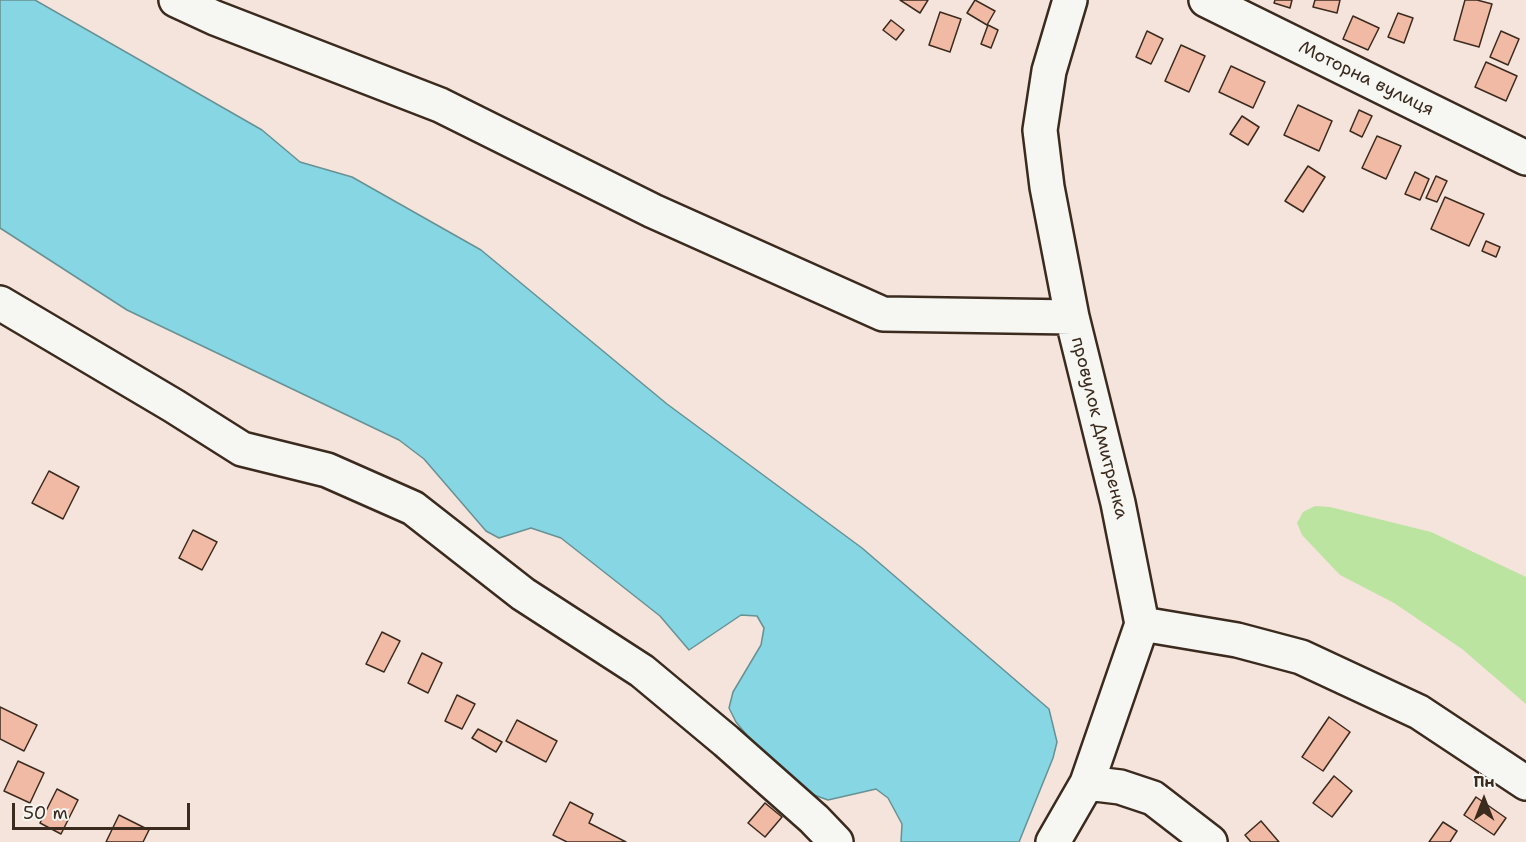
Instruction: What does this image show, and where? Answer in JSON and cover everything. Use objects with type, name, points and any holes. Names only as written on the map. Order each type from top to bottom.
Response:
[{"type":"street","points":[[176,0],[215,18],[440,105],[653,211],[883,314],[1072,317]]},
{"type":"street","name":"провулок Дмитренка","points":[[1053,842],[1088,783],[1142,624],[1118,502],[1072,317],[1047,187],[1040,130],[1049,71],[1070,0]]},
{"type":"street","name":"Моторна вулиця","points":[[1206,0],[1526,158]]},
{"type":"street","points":[[0,303],[242,449],[327,470],[413,508],[523,594],[642,671],[726,741],[814,819],[836,842]]},
{"type":"street","points":[[1142,624],[1237,640],[1301,657],[1419,712],[1526,783]]},
{"type":"street","points":[[1088,783],[1120,787],[1153,798],[1210,842]]},
{"type":"green space","points":[[1315,506],[1330,507],[1431,532],[1526,577],[1526,704],[1462,649],[1394,603],[1340,575],[1302,535],[1297,523],[1303,512]]},
{"type":"water","points":[[0,0],[35,0],[262,130],[300,162],[352,177],[481,250],[667,404],[862,548],[1049,709],[1057,742],[1053,758],[1019,842],[901,842],[902,824],[888,798],[876,789],[828,800],[814,795],[764,756],[736,722],[729,708],[733,692],[761,645],[764,628],[757,616],[741,615],[689,650],[660,616],[561,538],[531,528],[499,538],[486,531],[424,459],[399,440],[127,310],[0,228]]},
{"type":"building","points":[[900,0],[928,0],[920,13]]},
{"type":"building","points":[[975,0],[995,11],[987,25],[967,13]]},
{"type":"building","points":[[1275,0],[1292,0],[1290,8],[1274,3]]},
{"type":"building","points":[[1315,0],[1340,0],[1337,13],[1313,7]]},
{"type":"building","points":[[1465,0],[1492,4],[1479,47],[1454,40]]},
{"type":"building","points":[[940,12],[961,19],[950,52],[929,45]]},
{"type":"building","points":[[1398,13],[1413,18],[1404,43],[1388,37]]},
{"type":"building","points":[[1353,16],[1379,28],[1368,50],[1343,39]]},
{"type":"building","points":[[891,20],[904,30],[896,40],[883,30]]},
{"type":"building","points":[[988,25],[998,30],[991,48],[981,44]]},
{"type":"building","points":[[1147,31],[1163,39],[1151,64],[1136,57]]},
{"type":"building","points":[[1501,31],[1519,39],[1508,65],[1490,57]]},
{"type":"building","points":[[1181,45],[1205,56],[1189,92],[1165,81]]},
{"type":"building","points":[[1486,62],[1517,76],[1506,101],[1475,87]]},
{"type":"building","points":[[1231,66],[1265,82],[1253,108],[1219,92]]},
{"type":"building","points":[[1298,105],[1332,121],[1319,151],[1284,135]]},
{"type":"building","points":[[1359,110],[1372,116],[1362,137],[1350,131]]},
{"type":"building","points":[[1242,116],[1259,127],[1248,145],[1230,134]]},
{"type":"building","points":[[1377,136],[1401,146],[1386,179],[1362,168]]},
{"type":"building","points":[[1308,166],[1325,177],[1303,212],[1285,201]]},
{"type":"building","points":[[1415,172],[1429,179],[1420,200],[1405,194]]},
{"type":"building","points":[[1436,176],[1447,181],[1437,202],[1426,198]]},
{"type":"building","points":[[1445,197],[1484,214],[1469,246],[1431,229]]},
{"type":"building","points":[[1486,241],[1500,247],[1496,257],[1482,251]]},
{"type":"building","points":[[49,471],[79,487],[63,519],[32,503]]},
{"type":"building","points":[[193,530],[217,542],[202,570],[179,558]]},
{"type":"building","points":[[382,632],[400,641],[384,672],[366,664]]},
{"type":"building","points":[[422,653],[442,663],[428,693],[408,683]]},
{"type":"building","points":[[457,695],[475,704],[462,729],[445,721]]},
{"type":"building","points":[[0,707],[37,725],[24,751],[0,739]]},
{"type":"building","points":[[1329,717],[1350,732],[1323,771],[1302,757]]},
{"type":"building","points":[[517,720],[557,741],[546,762],[506,741]]},
{"type":"building","points":[[478,729],[502,742],[496,752],[472,738]]},
{"type":"building","points":[[18,761],[44,773],[30,803],[4,791]]},
{"type":"building","points":[[1334,776],[1352,791],[1332,817],[1313,803]]},
{"type":"building","points":[[57,789],[78,800],[61,834],[40,823]]},
{"type":"building","points":[[1476,797],[1506,818],[1494,835],[1464,815]]},
{"type":"building","points":[[570,802],[593,814],[589,823],[626,842],[567,842],[553,835]]},
{"type":"building","points":[[765,803],[782,817],[765,837],[748,823]]},
{"type":"building","points":[[119,815],[149,830],[143,842],[106,842]]},
{"type":"building","points":[[1261,821],[1279,842],[1251,842],[1245,835]]},
{"type":"building","points":[[1443,822],[1457,831],[1450,842],[1429,842]]}]
